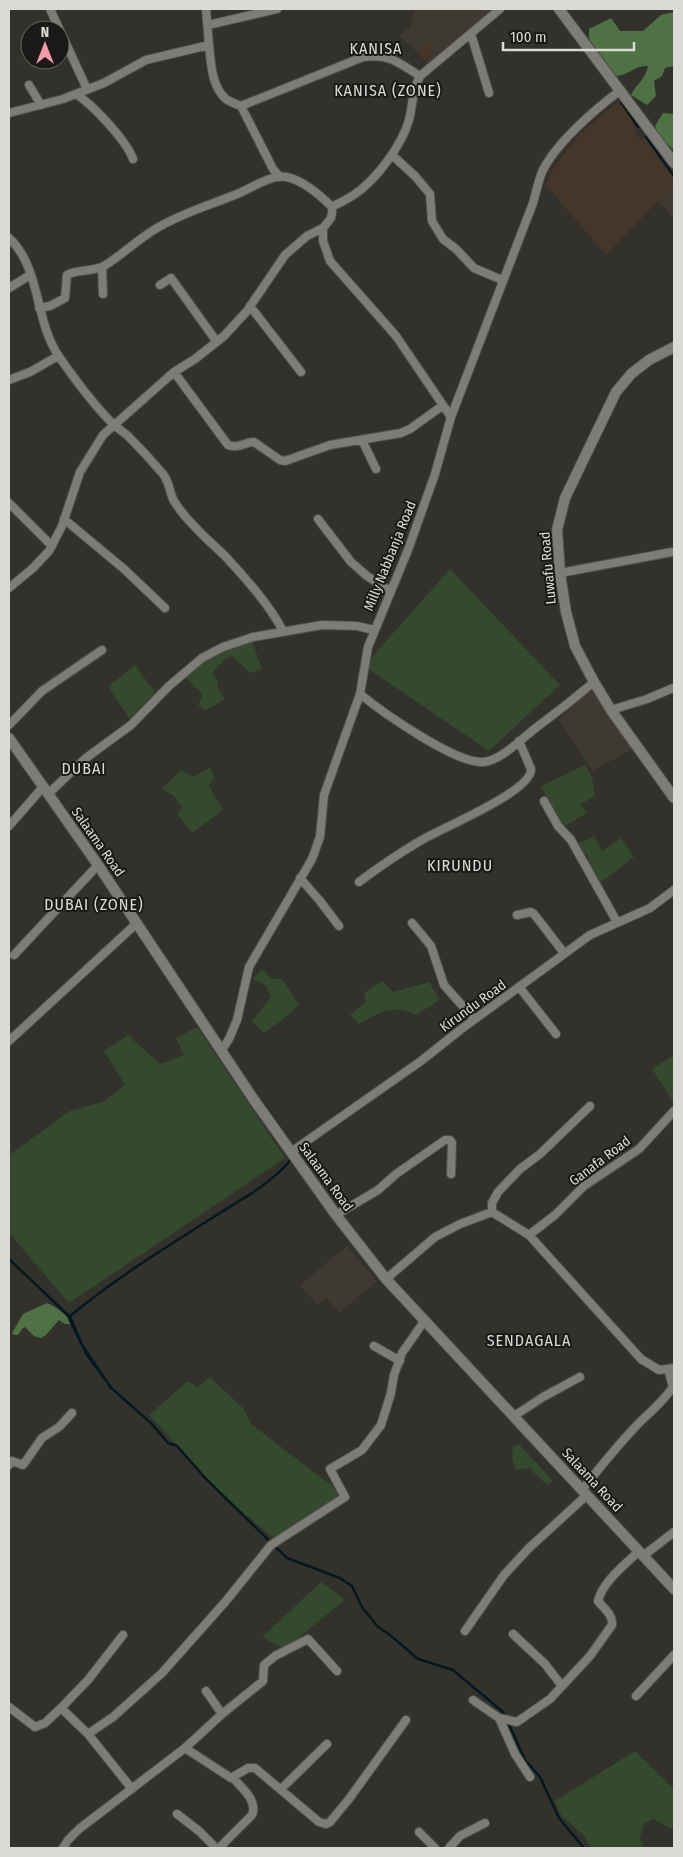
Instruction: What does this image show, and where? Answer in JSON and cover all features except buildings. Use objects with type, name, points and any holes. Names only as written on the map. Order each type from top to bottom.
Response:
[{"type":"main road","points":[[559,9],[674,163]]},
{"type":"main road","name":"Luwafu Road","points":[[674,347],[649,360],[631,374],[616,392],[565,498],[557,530],[560,573],[566,612],[572,635],[594,682],[674,798]]},
{"type":"main road","name":"Salaama Road","points":[[9,738],[98,865],[254,1100],[336,1215],[386,1278],[674,1589]]},
{"type":"street","points":[[50,9],[87,89]]},
{"type":"street","points":[[206,9],[214,79],[218,90],[226,100],[240,106],[273,169],[280,177]]},
{"type":"street","points":[[208,25],[276,9]]},
{"type":"street","points":[[332,207],[361,189],[392,155],[409,121],[413,91],[420,76],[500,9]]},
{"type":"street","points":[[471,34],[489,93]]},
{"type":"street","points":[[9,113],[76,94],[146,60],[209,45]]},
{"type":"street","points":[[240,106],[363,57],[378,55],[391,58],[420,76]]},
{"type":"street","points":[[30,85],[41,105]]},
{"type":"street","name":"Milly Nabbanja Road","points":[[221,1051],[230,1039],[235,1025],[249,967],[312,859],[317,846],[324,795],[360,694],[368,647],[424,507],[451,417],[542,172],[558,149],[580,124],[620,90]]},
{"type":"street","points":[[76,94],[85,100],[104,120],[130,150],[134,159]]},
{"type":"street","points":[[392,155],[415,176],[430,194],[432,221],[443,239],[456,249],[474,268],[502,280]]},
{"type":"street","points":[[39,308],[50,306],[65,298],[67,275],[70,272],[88,271],[102,267],[165,224],[197,208],[280,177],[294,179],[332,207]]},
{"type":"street","points":[[9,588],[43,559],[52,546],[64,519],[80,472],[96,444],[113,424],[174,372],[217,342],[250,306],[285,255],[307,236],[323,228],[330,218],[332,207]]},
{"type":"street","points":[[323,228],[323,241],[330,261],[336,270],[396,336],[451,417]]},
{"type":"street","points":[[9,238],[21,252],[30,275],[45,329],[58,356],[113,424],[128,436],[168,480],[173,499],[182,513],[247,581],[276,618],[283,631]]},
{"type":"street","points":[[102,267],[103,294]]},
{"type":"street","points":[[9,288],[30,275]]},
{"type":"street","points":[[160,285],[171,278],[217,342]]},
{"type":"street","points":[[250,306],[301,372]]},
{"type":"street","points":[[9,380],[30,372],[58,356]]},
{"type":"street","points":[[174,372],[228,445],[234,447],[254,442],[276,458],[285,460],[330,445],[410,429],[442,406]]},
{"type":"street","points":[[362,440],[376,469]]},
{"type":"street","points":[[9,503],[52,546]]},
{"type":"street","points":[[64,519],[124,569],[165,608]]},
{"type":"street","points":[[318,519],[351,562],[367,576],[390,591]]},
{"type":"street","points":[[560,573],[672,552]]},
{"type":"street","points":[[9,826],[45,790],[131,725],[169,686],[202,658],[224,647],[253,637],[283,631],[333,624],[374,630]]},
{"type":"street","points":[[9,725],[42,691],[102,650]]},
{"type":"street","points":[[360,694],[405,727],[431,742],[475,762],[483,762],[493,760],[557,713],[594,682]]},
{"type":"street","points":[[612,710],[673,688]]},
{"type":"street","points":[[359,882],[388,860],[435,832],[458,823],[498,801],[528,779],[531,769],[519,741]]},
{"type":"street","points":[[544,801],[558,826],[576,848],[617,922]]},
{"type":"street","points":[[14,955],[98,865]]},
{"type":"street","points":[[300,878],[338,926]]},
{"type":"street","name":"Kirundu Road","points":[[291,1152],[421,1061],[590,935],[650,908],[674,890]]},
{"type":"street","points":[[517,915],[530,912],[534,914],[564,953]]},
{"type":"street","points":[[9,1041],[137,923]]},
{"type":"street","points":[[412,923],[432,946],[444,985],[474,1020]]},
{"type":"street","points":[[520,988],[556,1034]]},
{"type":"street","points":[[492,1212],[492,1203],[498,1192],[520,1169],[540,1154],[590,1106]]},
{"type":"street","name":"Ganafa Road","points":[[529,1235],[555,1215],[584,1186],[639,1149],[674,1111]]},
{"type":"street","points":[[336,1215],[378,1190],[400,1170],[445,1140],[450,1140],[452,1143],[451,1174]]},
{"type":"street","points":[[466,1631],[504,1575],[584,1492],[611,1454],[674,1388],[671,1368],[659,1370],[641,1359],[529,1235],[492,1212]]},
{"type":"street","points":[[386,1278],[435,1237],[460,1224],[492,1212]]},
{"type":"street","points":[[88,1734],[113,1716],[162,1674],[274,1544],[345,1497],[330,1469],[362,1450],[381,1425],[391,1393],[394,1375],[406,1347],[425,1320]]},
{"type":"street","points":[[374,1346],[400,1361]]},
{"type":"street","points":[[514,1416],[543,1397],[580,1377]]},
{"type":"street","points":[[9,1465],[12,1461],[23,1465],[42,1438],[59,1427],[72,1412]]},
{"type":"street","points":[[473,1700],[500,1718],[514,1722],[550,1699],[590,1656],[612,1624],[610,1614],[598,1601],[600,1594],[612,1579],[641,1553],[674,1532]]},
{"type":"street","points":[[9,1707],[36,1726],[44,1724],[88,1680],[122,1634]]},
{"type":"street","points":[[513,1634],[545,1664],[562,1686]]},
{"type":"street","points":[[62,1848],[72,1834],[185,1748],[222,1714],[263,1681],[264,1665],[275,1656],[308,1639],[337,1671]]},
{"type":"street","points":[[636,1696],[674,1656]]},
{"type":"street","points":[[206,1691],[222,1714]]},
{"type":"street","points":[[61,1708],[88,1734],[132,1789]]},
{"type":"street","points":[[500,1718],[515,1754],[530,1776]]},
{"type":"street","points":[[233,1778],[248,1768],[255,1768],[320,1822],[328,1824],[350,1799],[406,1720]]},
{"type":"street","points":[[281,1789],[327,1744]]},
{"type":"street","points":[[177,1814],[199,1830],[218,1848],[254,1812],[253,1802],[233,1778],[220,1773],[185,1748]]},
{"type":"street","points":[[449,1848],[460,1836],[485,1823]]},
{"type":"street","points":[[419,1832],[434,1848]]},
{"type":"shaded area","points":[[413,9],[503,9],[430,66],[425,61],[434,53],[425,43],[416,51],[399,36],[410,27]]},
{"type":"shaded area","points":[[426,43],[435,53],[425,61],[416,51]]},
{"type":"shaded area","points":[[621,99],[641,126],[635,130],[641,140],[648,136],[674,170],[674,187],[606,255],[546,185],[554,167],[581,133]]},
{"type":"shaded area","points":[[674,187],[674,220],[658,201]]},
{"type":"shaded area","points":[[591,689],[632,749],[593,771],[558,720]]},
{"type":"shaded area","points":[[347,1246],[377,1281],[339,1313],[326,1298],[317,1305],[300,1285]]},
{"type":"green space","points":[[674,12],[674,66],[665,68],[662,76],[654,81],[656,96],[647,105],[631,95],[648,66],[638,67],[625,74],[616,76],[589,39],[589,29],[611,18],[620,31],[643,31],[661,15]]},
{"type":"green space","points":[[663,113],[674,114],[674,150],[660,138],[655,126]]},
{"type":"green space","points":[[450,569],[560,685],[489,751],[364,666]]},
{"type":"green space","points":[[252,641],[262,669],[250,673],[232,656],[225,659],[212,673],[219,683],[217,686],[225,699],[205,711],[198,705],[203,695],[184,676],[204,659]]},
{"type":"green space","points":[[135,665],[155,692],[130,719],[108,687]]},
{"type":"green space","points":[[585,765],[592,777],[595,796],[581,804],[587,813],[563,827],[541,786]]},
{"type":"green space","points":[[210,767],[214,777],[209,786],[223,810],[192,833],[177,814],[182,808],[174,796],[162,789],[181,770],[193,777]]},
{"type":"green space","points":[[594,836],[602,851],[621,838],[634,857],[601,882],[588,862],[586,853],[581,853],[577,844]]},
{"type":"green space","points":[[262,969],[272,979],[282,979],[299,1005],[280,1022],[263,1033],[252,1021],[271,997],[266,986],[253,979]]},
{"type":"green space","points":[[382,981],[393,992],[429,982],[440,1000],[416,1015],[393,1010],[380,1013],[359,1024],[350,1015],[366,1002],[364,993]]},
{"type":"green space","points":[[197,1027],[285,1158],[69,1303],[9,1233],[9,1155],[70,1111],[103,1102],[125,1085],[104,1051],[128,1035],[160,1064],[184,1055],[176,1038]]},
{"type":"green space","points":[[674,1055],[674,1100],[673,1101],[652,1069]]},
{"type":"green space","points":[[47,1303],[61,1311],[71,1324],[65,1324],[59,1320],[41,1338],[34,1336],[25,1327],[18,1335],[12,1333],[23,1314]]},
{"type":"green space","points":[[210,1377],[244,1409],[251,1424],[335,1488],[339,1497],[276,1540],[227,1499],[149,1415],[188,1381],[197,1387]]},
{"type":"green space","points":[[519,1444],[553,1481],[547,1485],[529,1468],[515,1470],[512,1455],[513,1447]]},
{"type":"green space","points":[[321,1582],[345,1600],[284,1649],[262,1637]]},
{"type":"green space","points":[[635,1751],[674,1789],[674,1826],[671,1829],[653,1819],[644,1824],[640,1838],[644,1848],[591,1848],[583,1835],[561,1815],[555,1801]]},
{"type":"water","points":[[70,1317],[83,1344],[112,1387],[110,1388],[86,1356],[68,1319]]},
{"type":"waterway","points":[[621,102],[638,127]]},
{"type":"waterway","points":[[646,137],[674,176]]},
{"type":"waterway","points":[[70,1316],[104,1289],[265,1184],[291,1159]]},
{"type":"waterway","points":[[9,1259],[71,1318]]},
{"type":"waterway","points":[[109,1386],[152,1424],[168,1443],[177,1446],[206,1479],[287,1558],[340,1578],[352,1586],[362,1607],[378,1627],[418,1659],[453,1670],[503,1712],[505,1717]]},
{"type":"waterway","points":[[508,1722],[525,1760],[540,1777],[559,1818],[584,1848]]},
{"type":"district","name":"KANISA","points":[[376,48]]},
{"type":"district","name":"KANISA (ZONE)","points":[[388,90]]},
{"type":"district","name":"DUBAI","points":[[84,768]]},
{"type":"district","name":"KIRUNDU","points":[[460,865]]},
{"type":"district","name":"DUBAI (ZONE)","points":[[94,904]]},
{"type":"district","name":"SENDAGALA","points":[[529,1340]]}]
